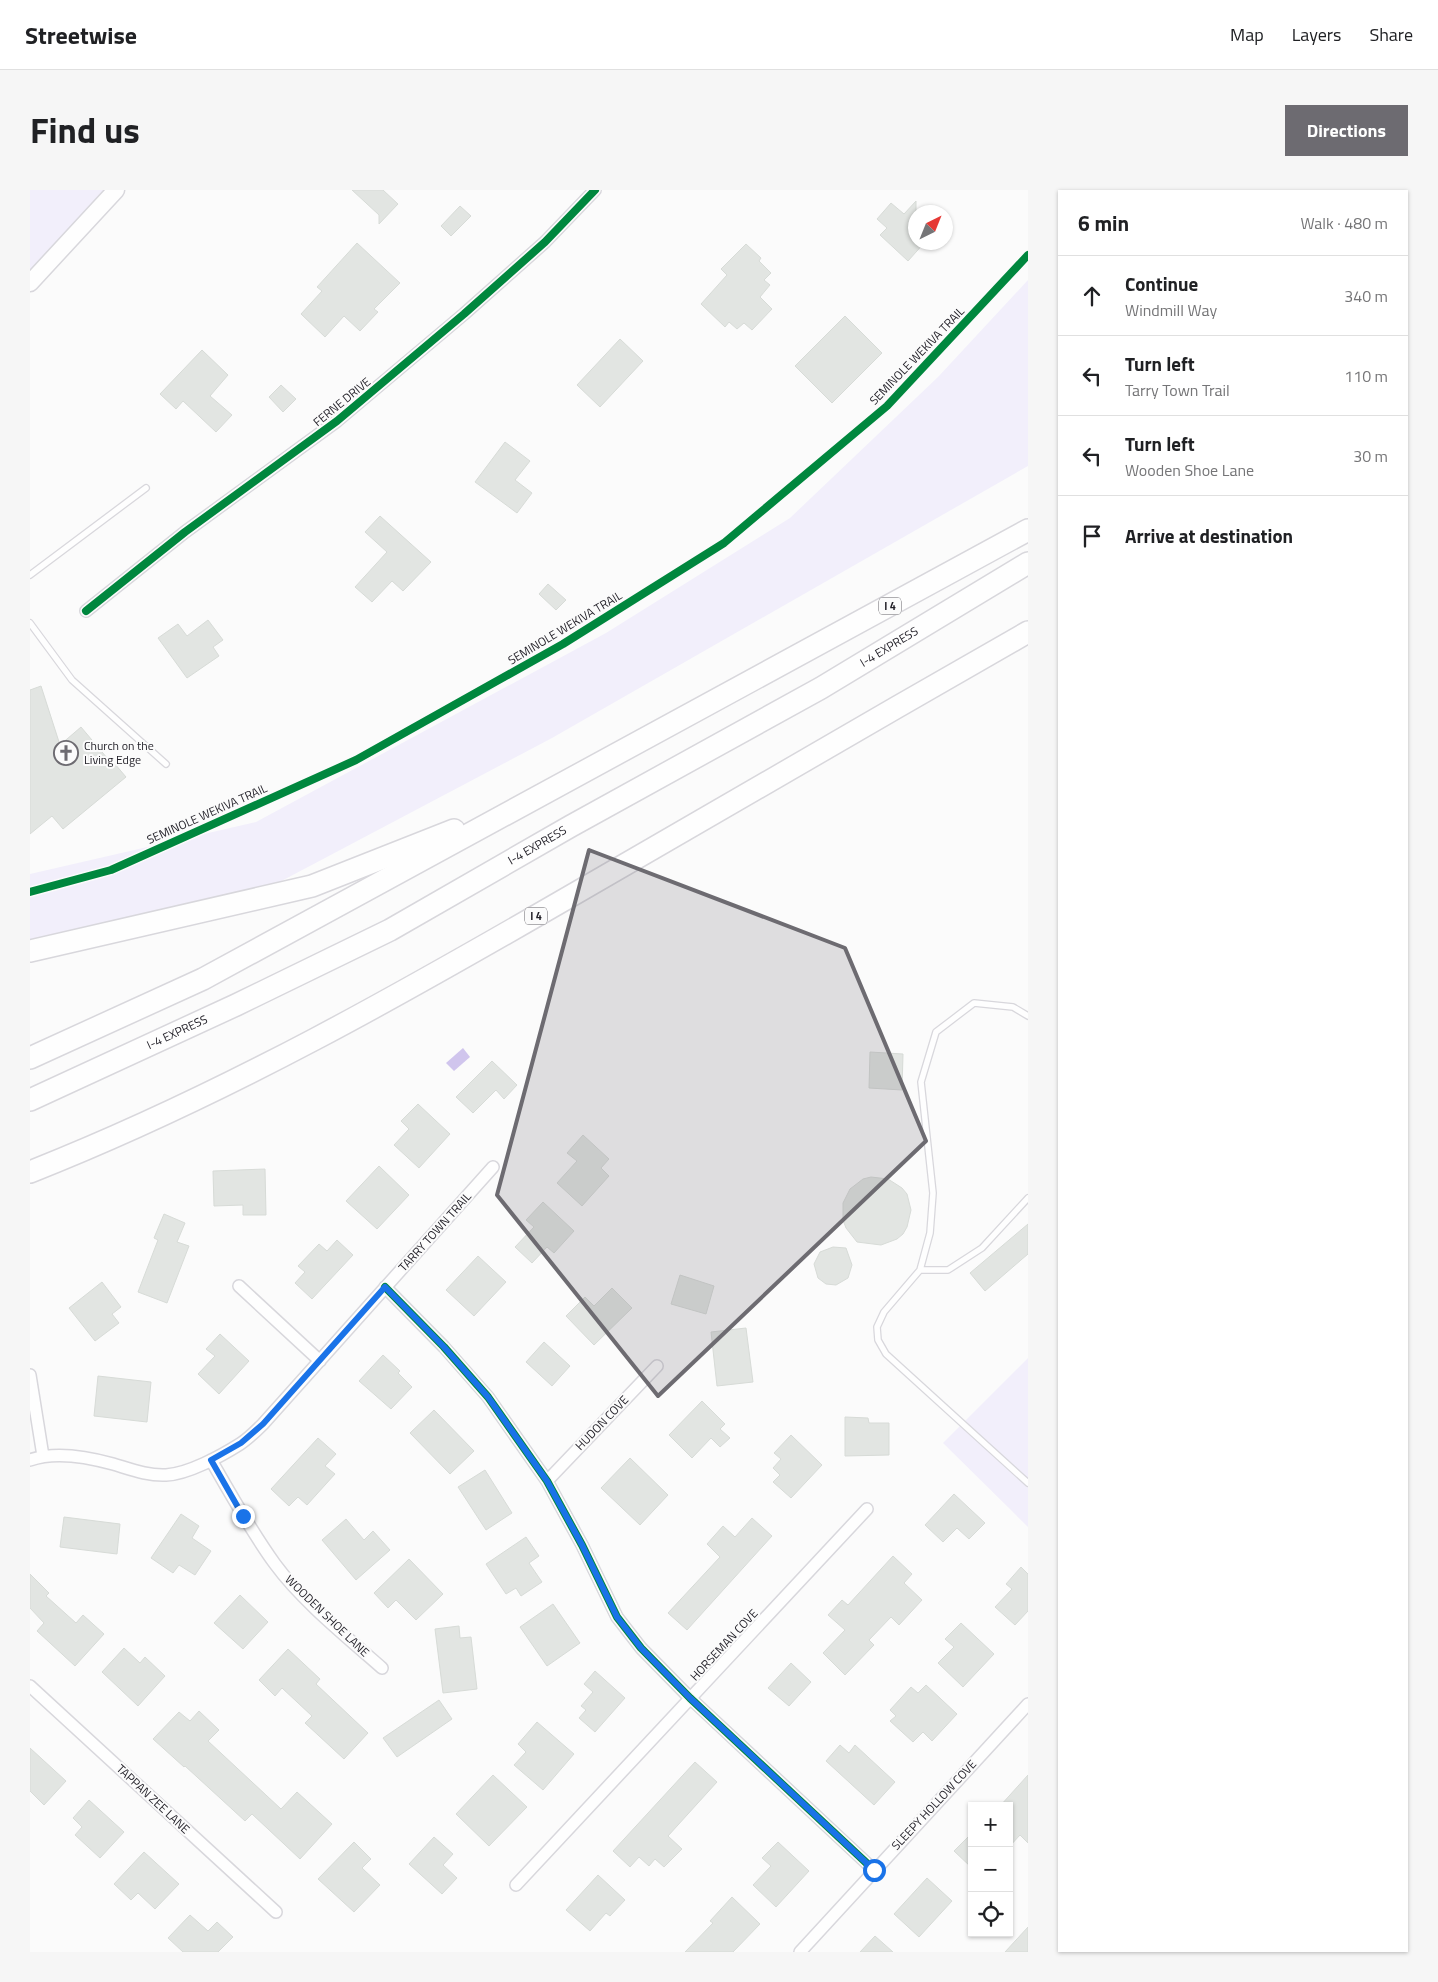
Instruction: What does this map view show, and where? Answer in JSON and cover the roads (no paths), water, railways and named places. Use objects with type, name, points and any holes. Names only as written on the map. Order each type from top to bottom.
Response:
[{"type":"highway","name":"I 4","points":[[30,1058],[203,979],[1028,530]]},
{"type":"highway","name":"I-4 EXPRESS","points":[[30,1100],[236,1006],[390,930],[571,826],[821,688],[1028,563]]},
{"type":"highway","name":"I 4","points":[[30,1172],[198,1098],[323,1036],[553,906],[1028,632]]},
{"type":"highway","points":[[30,951],[312,886],[456,829],[605,747],[654,735]]},
{"type":"main road","points":[[30,283],[116,190]]},
{"type":"street","name":"FERNE DRIVE","points":[[86,611],[185,532],[337,421],[464,314],[545,242],[595,190]]},
{"type":"street","name":"TARRY TOWN TRAIL","points":[[30,1460],[43,1456],[74,1457],[110,1463],[139,1472],[166,1476],[211,1460],[241,1443],[263,1424],[493,1167]]},
{"type":"street","points":[[239,1286],[320,1361]]},
{"type":"street","points":[[385,1287],[444,1347],[488,1397],[547,1481],[582,1545],[617,1617],[641,1648],[690,1698],[874,1870]]},
{"type":"street","name":"HUDON COVE","points":[[547,1481],[657,1366]]},
{"type":"street","points":[[30,1375],[43,1456]]},
{"type":"street","name":"WOODEN SHOE LANE","points":[[211,1460],[243,1516],[275,1565],[311,1604],[382,1668]]},
{"type":"street","name":"HORSEMAN COVE","points":[[516,1885],[867,1509]]},
{"type":"street","name":"TAPPAN ZEE LANE","points":[[30,1686],[276,1912]]},
{"type":"street","name":"SLEEPY HOLLOW COVE","points":[[800,1952],[1028,1704]]},
{"type":"lane","points":[[30,575],[146,488]]},
{"type":"lane","points":[[30,623],[72,680],[166,764]]},
{"type":"lane","points":[[1028,1016],[1013,1006],[974,1003],[936,1032],[920,1082],[934,1194],[930,1233],[920,1270],[884,1312],[877,1327],[878,1340],[886,1354],[1028,1483]]},
{"type":"lane","points":[[920,1270],[948,1270],[982,1248],[1028,1198]]},
{"type":"place","name":"Church on the Living Edge","points":[[66,753]]}]
